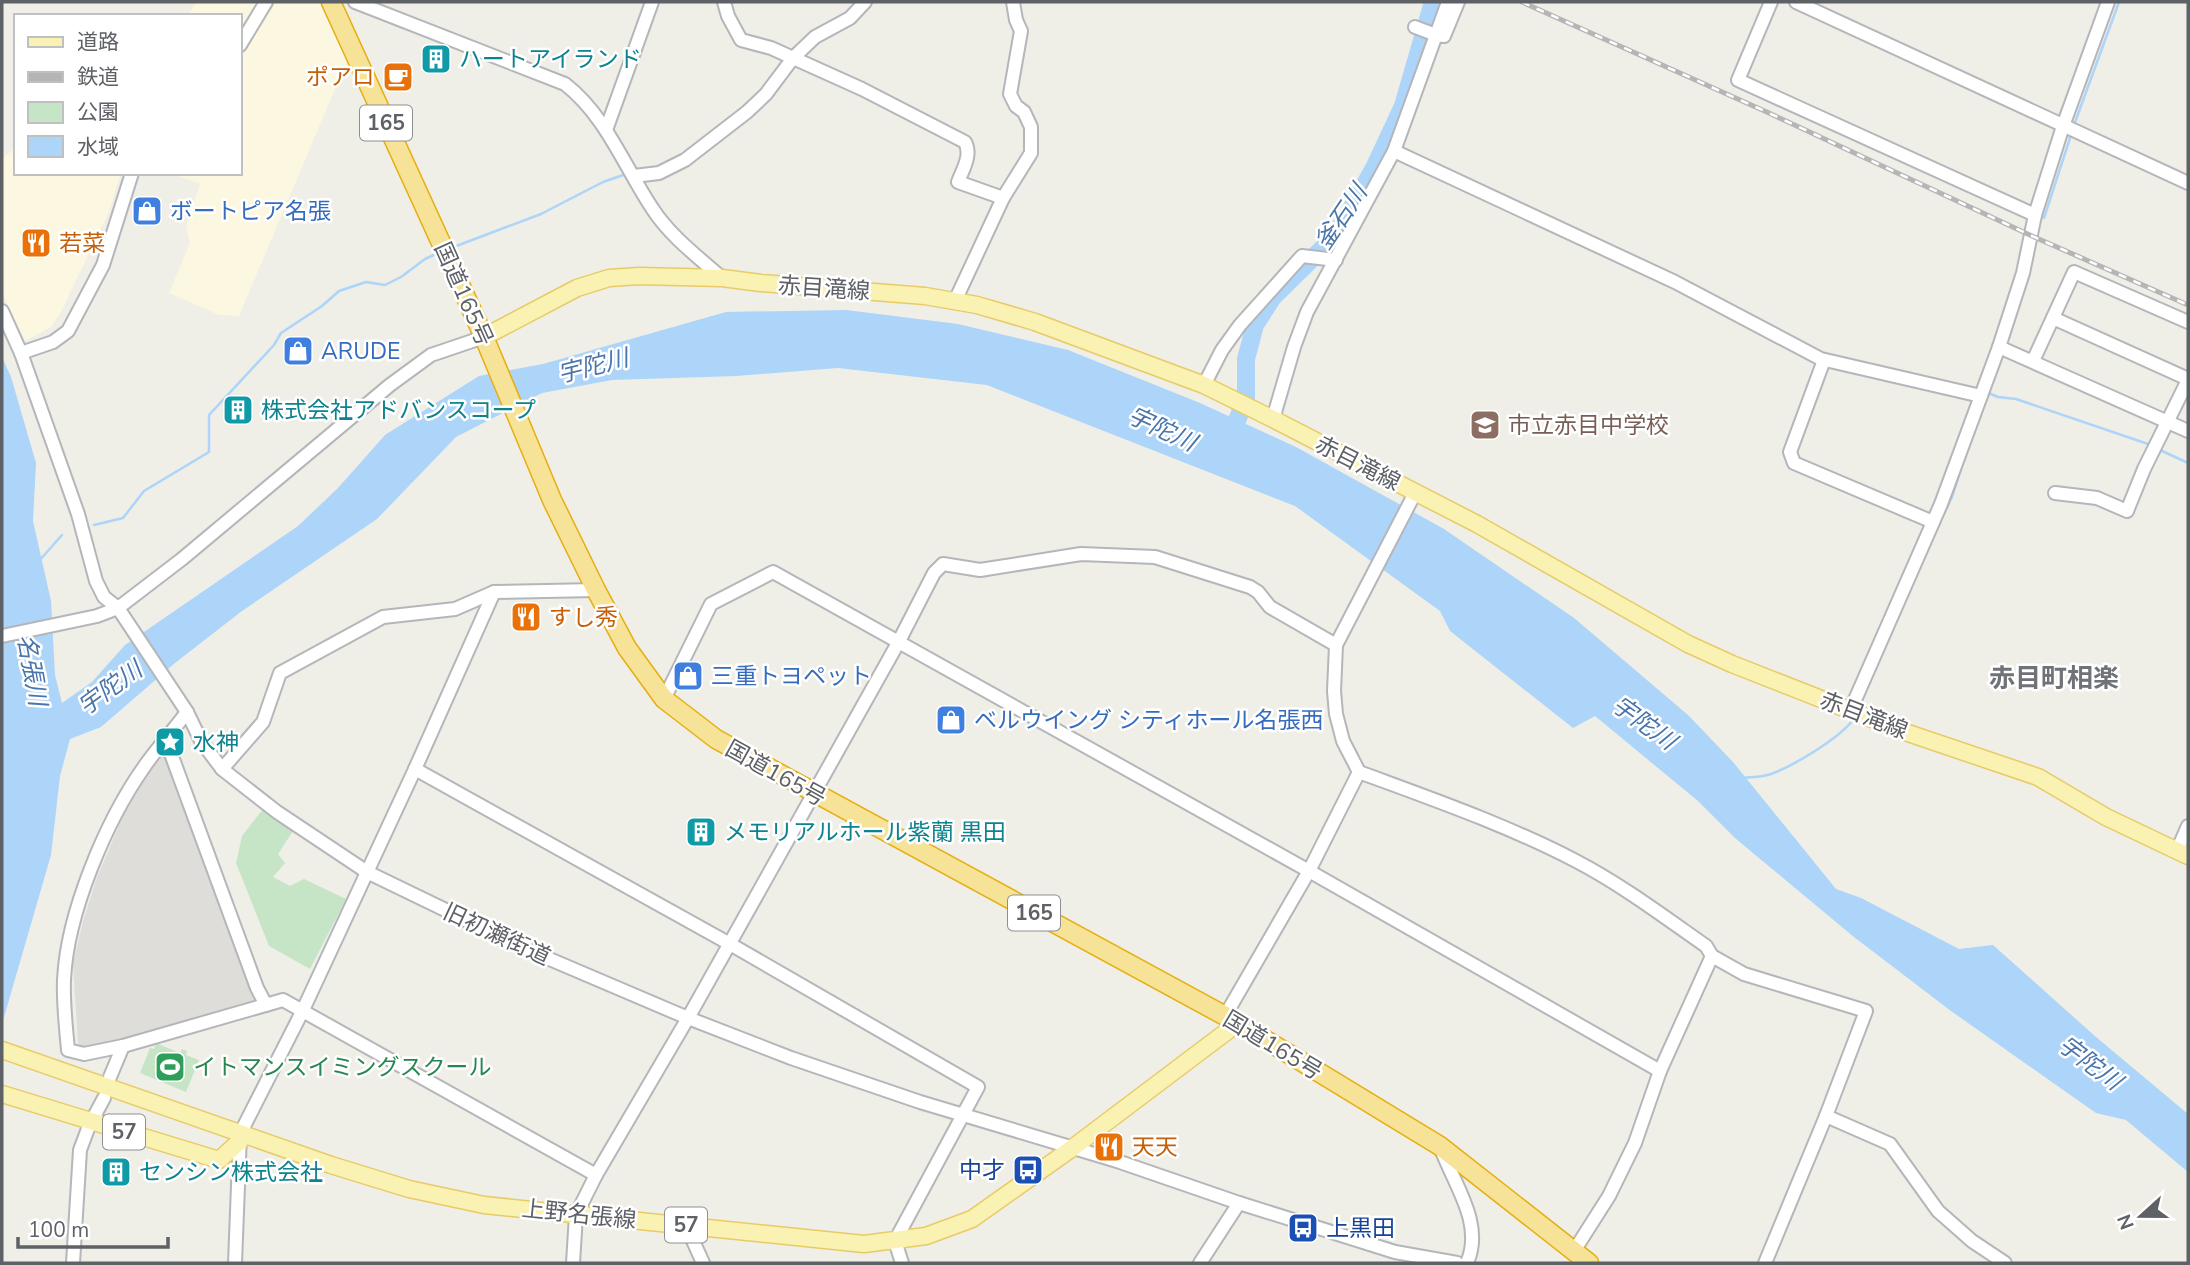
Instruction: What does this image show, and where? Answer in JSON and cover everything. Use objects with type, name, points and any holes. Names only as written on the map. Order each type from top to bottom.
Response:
[{"type":"highway","name":"国道165号","points":[[331,2],[487,344],[552,499],[627,648],[664,699],[716,739],[1232,1020],[1440,1146],[1589,1263]]},
{"type":"main road","name":"赤目滝線","points":[[487,344],[541,305],[577,288],[609,278],[652,276],[722,278],[925,296],[1035,322],[1204,385],[1273,419],[1414,495],[1477,524],[1688,644],[1905,732],[2038,777],[2106,817],[2183,853]]},
{"type":"main road","name":"上野名張線","points":[[2,1050],[240,1137],[409,1189],[484,1205],[864,1244],[926,1236],[972,1219],[1071,1149],[1232,1020]]},
{"type":"main road","name":"57","points":[[2,1094],[219,1160],[240,1137]]},
{"type":"street","points":[[242,42],[266,2]]},
{"type":"street","points":[[355,2],[565,84],[584,99],[606,130],[653,211],[686,246],[722,278]]},
{"type":"street","points":[[606,130],[652,2]]},
{"type":"street","points":[[724,2],[741,40],[771,48],[862,89],[965,142],[969,149],[968,158],[958,182],[1003,198]]},
{"type":"street","points":[[634,176],[659,173],[685,160],[766,94],[793,58],[815,37],[850,18],[865,2]]},
{"type":"street","points":[[955,301],[1003,198],[1031,153],[1031,127],[1024,112],[1010,94],[1021,31],[1013,2]]},
{"type":"street","points":[[1273,419],[1307,312],[1330,259],[1394,150],[1434,34],[1448,2]]},
{"type":"street","points":[[1416,27],[1444,36],[1458,2]]},
{"type":"street","points":[[1772,2],[1738,80],[2035,215]]},
{"type":"street","points":[[1796,2],[2188,183]]},
{"type":"street","points":[[1856,712],[1933,522],[1999,347],[2023,273],[2035,215],[2069,129],[2108,2]]},
{"type":"street","points":[[1394,150],[1675,282],[1824,360],[1981,396]]},
{"type":"street","points":[[21,353],[53,342],[68,331],[103,265],[131,175]]},
{"type":"street","points":[[1204,385],[1222,350],[1240,325],[1302,256],[1330,259]]},
{"type":"street","points":[[2033,361],[2074,272],[2188,322]]},
{"type":"street","name":"旧初瀬街道","points":[[2,311],[21,353],[78,514],[96,581],[104,597],[120,613],[185,710],[201,741],[222,769],[313,837],[367,872],[526,949],[688,1018],[791,1058],[963,1116],[1117,1161],[1395,1252],[1457,1263]]},
{"type":"street","points":[[2053,318],[2188,379],[2144,469],[2127,511],[2097,498],[2055,493]]},
{"type":"street","points":[[2,636],[96,615],[120,613],[390,385],[431,355],[487,344]]},
{"type":"street","points":[[1999,347],[2188,431]]},
{"type":"street","points":[[1824,360],[1790,452],[1794,463],[1933,522]]},
{"type":"street","points":[[1414,495],[1336,645],[1336,714],[1343,741],[1359,772],[1452,806],[1575,861],[1625,888],[1706,946],[1712,956],[1744,974],[1866,1011],[1765,1263]]},
{"type":"street","points":[[573,1263],[576,1215],[596,1175],[730,944],[898,643],[934,573],[943,564],[980,570],[1081,554],[1155,557],[1250,587],[1258,592],[1270,607],[1336,645]]},
{"type":"street","points":[[664,699],[711,604],[773,572],[1309,871],[1660,1071]]},
{"type":"street","points":[[222,769],[263,722],[280,673],[383,617],[455,609],[494,592],[596,590]]},
{"type":"street","points":[[235,1263],[240,1137],[303,1010],[494,592]]},
{"type":"street","points":[[185,710],[166,740],[145,765],[121,804],[104,839],[77,911],[70,936],[64,980],[68,1050],[84,1054],[123,1046],[283,1000],[596,1175]]},
{"type":"street","points":[[166,740],[257,988],[266,1005]]},
{"type":"street","points":[[415,769],[730,944],[978,1087],[895,1241],[902,1263]]},
{"type":"street","points":[[1232,1020],[1359,772]]},
{"type":"street","points":[[2183,853],[2188,826]]},
{"type":"street","points":[[1574,1251],[1609,1196],[1635,1143],[1660,1071],[1712,956]]},
{"type":"street","points":[[110,1077],[123,1046]]},
{"type":"street","points":[[73,1263],[80,1150],[104,1098]]},
{"type":"street","points":[[1826,1116],[1890,1144],[1938,1211],[1972,1241],[2005,1263]]},
{"type":"street","points":[[1440,1146],[1453,1181],[1469,1212],[1473,1249],[1467,1263]]},
{"type":"street","points":[[1200,1263],[1239,1203]]},
{"type":"street","points":[[686,1225],[703,1263]]},
{"type":"shaded area","points":[[196,2],[319,2],[347,61],[239,316],[219,315],[169,293],[190,243],[186,226],[200,184],[176,175],[242,175],[242,14],[188,14]]},
{"type":"shaded area","points":[[14,149],[14,175],[120,175],[109,212],[60,314],[51,327],[25,341],[2,293],[2,158]]},
{"type":"shaded area","points":[[166,751],[254,989],[255,1004],[85,1051],[78,1043],[73,964],[83,921],[96,880],[123,816],[147,775]]},
{"type":"green space","points":[[263,809],[293,831],[278,854],[285,863],[273,877],[290,886],[304,879],[346,899],[310,969],[269,946],[236,863],[242,836]]},
{"type":"green space","name":"イトマンスイミングスクール","points":[[156,1043],[180,1053],[182,1049],[187,1051],[186,1055],[199,1060],[186,1092],[140,1073],[150,1048],[154,1049]]},
{"type":"water","points":[[846,310],[958,324],[1068,350],[1200,403],[1296,447],[1444,529],[1574,618],[1688,715],[1733,762],[1836,889],[1861,898],[1959,949],[1993,945],[2188,1114],[2188,1172],[2126,1120],[2096,1113],[1951,1011],[1854,937],[1735,838],[1698,801],[1595,716],[1573,728],[1450,631],[1440,611],[1295,506],[987,385],[838,368],[736,376],[612,380],[542,393],[456,437],[377,519],[242,611],[175,663],[101,727],[70,739],[60,776],[51,855],[2,1024],[2,357],[11,377],[36,463],[33,521],[51,601],[55,675],[62,703],[92,682],[125,645],[298,526],[338,488],[385,435],[479,376],[543,364],[726,312]]},
{"type":"waterway","name":"釜石川","points":[[1229,442],[1246,397],[1246,359],[1255,325],[1273,297],[1328,243],[1345,220],[1375,166],[1403,106],[1433,2]]},
{"type":"waterway","points":[[2074,125],[2119,2]]},
{"type":"waterway","points":[[2044,218],[2071,135]]},
{"type":"waterway","points":[[451,248],[541,214],[603,182],[626,174]]},
{"type":"waterway","points":[[94,525],[123,518],[144,491],[209,452],[209,415],[274,345],[281,333],[322,306],[339,291],[366,282],[385,285],[438,253]]},
{"type":"waterway","points":[[1986,392],[1998,397],[2016,399],[2148,444]]},
{"type":"waterway","points":[[2160,450],[2188,463]]},
{"type":"waterway","points":[[1934,534],[1952,497],[1966,453]]},
{"type":"waterway","points":[[39,561],[62,535]]},
{"type":"waterway","points":[[1859,707],[1882,652]]},
{"type":"waterway","points":[[1744,778],[1768,775],[1792,764],[1827,743],[1853,720]]},
{"type":"railway","points":[[1522,2],[2188,305]]},
{"type":"place","name":"ハートアイランド","points":[[436,59]]},
{"type":"place","name":"ポアロ","points":[[398,77]]},
{"type":"place","name":"ボートピア名張","points":[[147,211]]},
{"type":"place","name":"若菜","points":[[36,243]]},
{"type":"place","name":"ARUDE","points":[[298,351]]},
{"type":"place","name":"株式会社アドバンスコープ","points":[[238,410]]},
{"type":"place","name":"市立赤目中学校","points":[[1485,425]]},
{"type":"place","name":"すし秀","points":[[526,617]]},
{"type":"place","name":"三重トヨペット","points":[[688,676]]},
{"type":"place","name":"ベルウイング シティホール名張西","points":[[951,720]]},
{"type":"place","name":"水神","points":[[170,742]]},
{"type":"place","name":"メモリアルホール紫蘭 黒田","points":[[701,832]]},
{"type":"place","name":"イトマンスイミングスクール","points":[[170,1067]]},
{"type":"place","name":"天天","points":[[1109,1147]]},
{"type":"place","name":"中才","points":[[1028,1170]]},
{"type":"place","name":"センシン株式会社","points":[[116,1172]]},
{"type":"place","name":"上黒田","points":[[1303,1228]]},
{"type":"district","name":"赤目町相楽","points":[[2054,678]]},
{"type":"water label","name":"宇陀川","points":[[593,366]]},
{"type":"water label","name":"宇陀川","points":[[1162,429]]},
{"type":"water label","name":"名張川","points":[[32,670]]},
{"type":"water label","name":"宇陀川","points":[[110,688]]},
{"type":"water label","name":"宇陀川","points":[[1644,723]]},
{"type":"water label","name":"宇陀川","points":[[2090,1063]]}]
